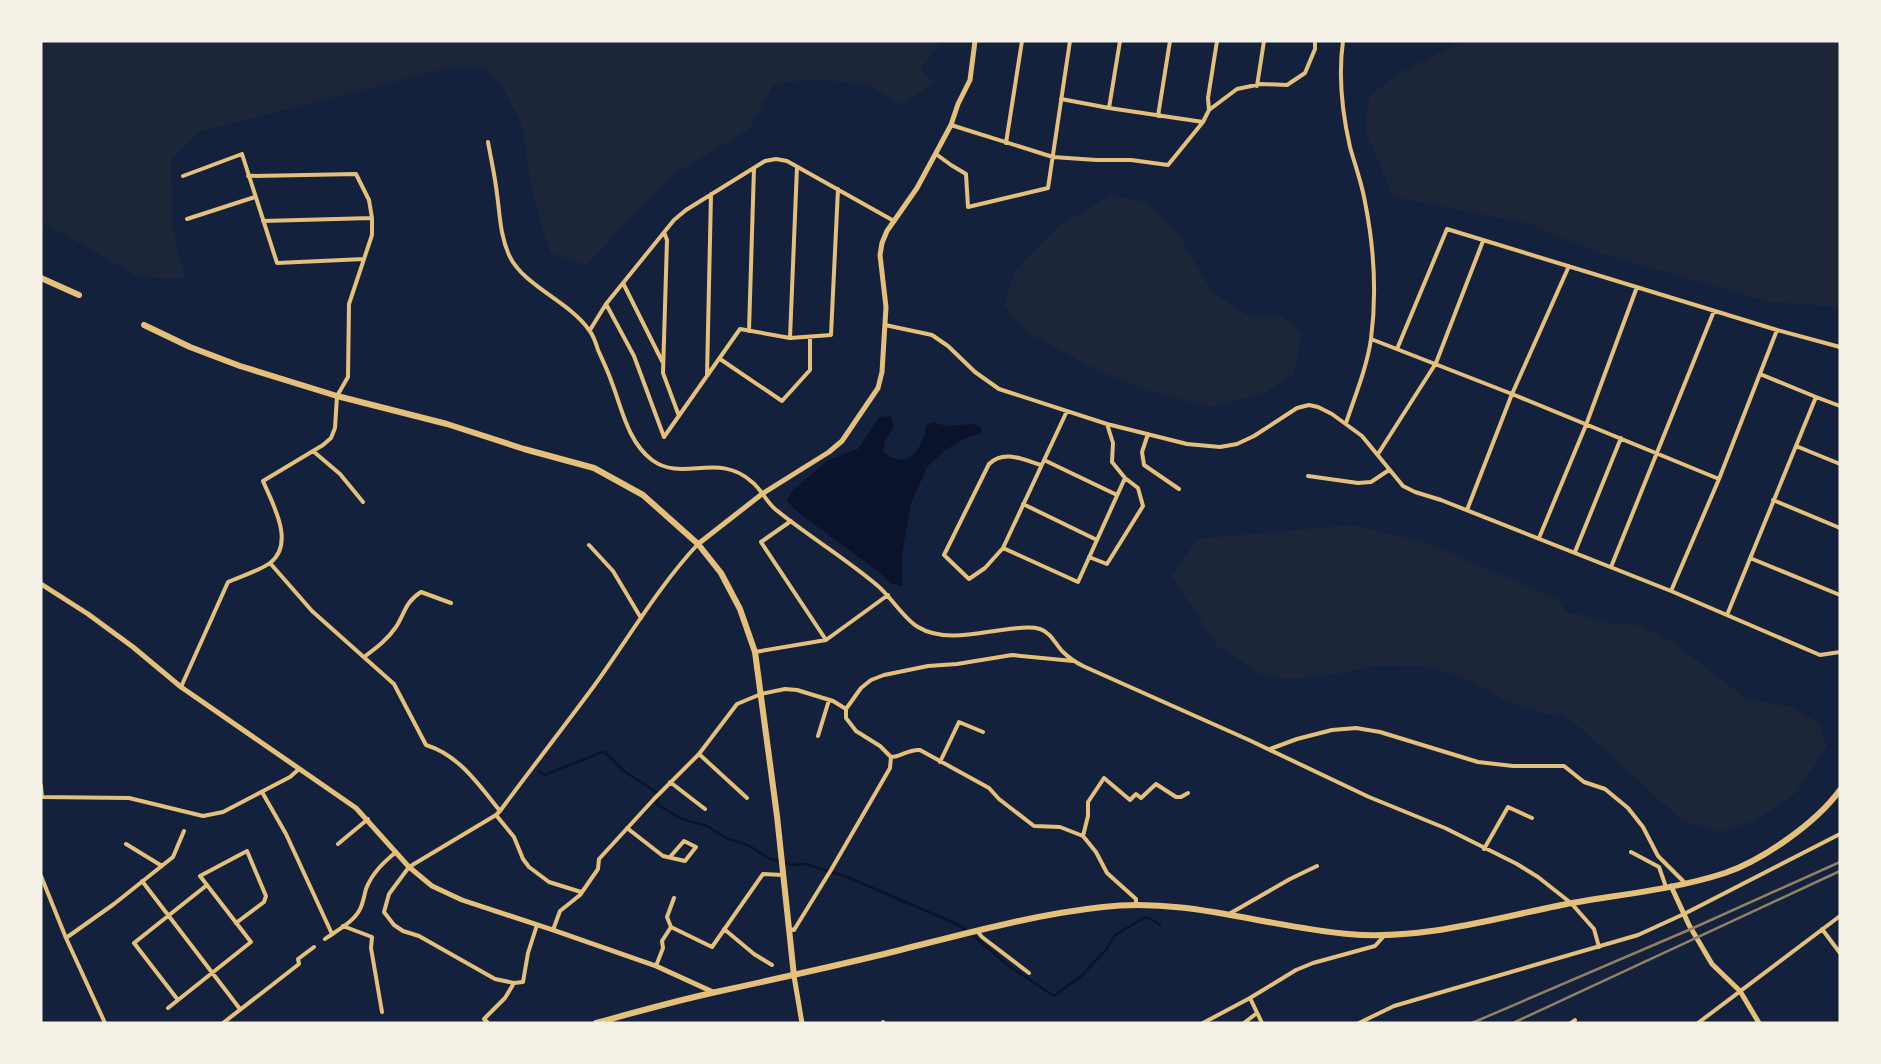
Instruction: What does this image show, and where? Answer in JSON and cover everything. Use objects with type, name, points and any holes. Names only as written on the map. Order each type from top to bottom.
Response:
[{"type":"main road","points":[[41,278],[79,295]]},
{"type":"main road","points":[[144,325],[190,347],[240,366],[337,396],[447,424],[524,449],[594,468],[643,494],[698,544],[721,573],[740,609],[755,652],[794,976]]},
{"type":"main road","points":[[596,1023],[713,992],[794,976],[1067,911],[1136,905],[1168,905],[1348,934],[1385,935],[1438,930],[1571,903],[1669,887],[1726,873],[1752,861],[1780,844],[1822,810],[1840,790]]},
{"type":"street","points":[[537,925],[528,952],[523,982],[514,983],[495,979],[419,936],[403,931],[394,925],[384,912],[389,894],[409,867],[498,813],[594,686],[687,556],[698,544],[762,494],[829,452],[842,441],[878,388],[882,372],[886,307],[880,255],[882,243],[894,221],[918,188],[951,125],[970,80],[975,41]]},
{"type":"street","points":[[1006,143],[1022,41]]},
{"type":"street","points":[[936,154],[951,166],[966,174],[968,207],[1048,188],[1070,41]]},
{"type":"street","points":[[1109,108],[1120,41]]},
{"type":"street","points":[[1158,116],[1170,41]]},
{"type":"street","points":[[1209,110],[1208,98],[1217,41]]},
{"type":"street","points":[[1257,86],[1264,41]]},
{"type":"street","points":[[951,125],[1053,156],[1096,160],[1131,160],[1168,165],[1203,122],[1209,110],[1237,88],[1261,84],[1287,85],[1305,73],[1315,41]]},
{"type":"street","points":[[1343,41],[1340,62],[1343,110],[1350,145],[1365,200],[1374,256],[1371,339],[1346,423]]},
{"type":"street","points":[[1061,99],[1203,122]]},
{"type":"street","points":[[488,142],[502,233],[509,256],[519,269],[545,292],[565,305],[590,330],[624,418],[638,446],[649,458],[660,465],[676,470],[706,466],[724,467],[739,472],[753,482],[773,508],[863,573],[888,595],[917,627],[932,634],[946,636],[1027,627],[1041,629],[1073,661],[1269,749],[1369,797],[1445,828],[1517,864],[1538,877],[1571,903],[1594,929],[1599,947]]},
{"type":"street","points":[[183,176],[242,154],[277,263],[364,259]]},
{"type":"street","points":[[590,330],[606,304],[674,220],[686,210],[765,161],[776,159],[787,161],[894,221]]},
{"type":"street","points":[[790,338],[797,167]]},
{"type":"street","points":[[749,331],[754,168]]},
{"type":"street","points":[[181,687],[228,582],[270,563],[278,553],[282,537],[280,522],[263,481],[331,438],[335,428],[337,396],[348,377],[349,304],[372,235],[369,200],[356,174],[248,176]]},
{"type":"street","points":[[606,304],[634,356],[664,437],[740,329],[790,338],[831,335],[838,189]]},
{"type":"street","points":[[707,376],[711,194]]},
{"type":"street","points":[[187,219],[255,197]]},
{"type":"street","points":[[263,221],[372,218]]},
{"type":"street","points":[[1397,349],[1447,229],[1840,348]]},
{"type":"street","points":[[664,232],[667,240],[663,373],[679,416]]},
{"type":"street","points":[[1378,454],[1436,363],[1483,241]]},
{"type":"street","points":[[1467,510],[1512,394],[1569,266]]},
{"type":"street","points":[[623,284],[663,363]]},
{"type":"street","points":[[1539,538],[1586,425],[1637,287]]},
{"type":"street","points":[[1611,567],[1714,311]]},
{"type":"street","points":[[885,325],[932,335],[948,346],[975,372],[999,389],[1107,424],[1187,444],[1220,447],[1237,444],[1254,436],[1297,408],[1309,405],[1318,407],[1346,423],[1362,436],[1403,486],[1414,492],[1467,510],[1575,552],[1820,655],[1840,652]]},
{"type":"street","points":[[1671,591],[1719,479],[1777,330]]},
{"type":"street","points":[[720,359],[782,401],[810,370],[810,337]]},
{"type":"street","points":[[1371,339],[1436,363],[1719,479]]},
{"type":"street","points":[[1760,374],[1840,406]]},
{"type":"street","points":[[1727,615],[1816,397]]},
{"type":"street","points":[[1041,465],[1015,457],[1000,456],[989,464],[944,555],[969,579],[985,568],[1003,548],[1067,411]]},
{"type":"street","points":[[1089,557],[1107,564],[1143,506],[1138,488],[1125,478],[1112,462],[1113,443],[1107,424]]},
{"type":"street","points":[[1148,434],[1142,452],[1144,465],[1179,488]]},
{"type":"street","points":[[1575,552],[1621,438]]},
{"type":"street","points":[[1796,446],[1840,464]]},
{"type":"street","points":[[313,451],[340,474],[363,502]]},
{"type":"street","points":[[1044,460],[1117,495]]},
{"type":"street","points":[[1308,476],[1358,483],[1371,482],[1389,470]]},
{"type":"street","points":[[1003,548],[1078,582],[1125,478]]},
{"type":"street","points":[[1773,500],[1840,528]]},
{"type":"street","points":[[1024,504],[1096,540]]},
{"type":"street","points":[[791,521],[761,542],[826,640]]},
{"type":"street","points":[[589,545],[613,571],[641,618]]},
{"type":"street","points":[[1750,558],[1840,595]]},
{"type":"street","points":[[270,563],[312,611],[394,684],[426,744],[439,749],[472,775],[514,837],[523,859],[529,867],[549,882],[581,892]]},
{"type":"street","points":[[41,584],[88,614],[134,648],[181,687],[352,804],[368,819],[409,867],[441,892],[656,966],[713,992]]},
{"type":"street","points":[[364,657],[384,642],[397,626],[411,598],[421,592],[451,604]]},
{"type":"street","points":[[755,652],[826,640],[888,595]]},
{"type":"street","points":[[1073,661],[1012,655],[957,664],[928,666],[899,672],[871,680],[861,688],[846,709],[846,718],[856,732],[880,746],[891,757],[897,757],[912,750],[920,750],[988,788],[1034,826],[1060,827],[1082,836],[1096,852],[1107,872],[1136,899],[1136,905]]},
{"type":"street","points":[[553,930],[560,911],[581,892],[598,868],[599,859],[670,782],[699,754],[737,704],[761,694],[785,689],[797,690],[829,700],[846,709]]},
{"type":"street","points":[[818,736],[829,700]]},
{"type":"street","points":[[940,762],[958,722],[983,732]]},
{"type":"street","points":[[1269,749],[1332,730],[1356,728],[1380,732],[1478,762],[1514,766],[1564,766],[1584,782],[1605,789],[1628,808],[1643,827],[1658,856],[1685,883]]},
{"type":"street","points":[[699,754],[747,798]]},
{"type":"street","points":[[789,929],[794,930],[831,870],[890,768],[891,757]]},
{"type":"street","points":[[41,786],[42,797],[129,798],[203,816],[223,812],[290,777],[299,769]]},
{"type":"street","points":[[1082,836],[1088,816],[1088,802],[1104,778],[1130,800],[1136,794],[1141,798],[1156,784],[1176,797],[1181,798],[1188,793]]},
{"type":"street","points":[[670,782],[705,808]]},
{"type":"street","points":[[262,792],[286,834],[332,934]]},
{"type":"street","points":[[1484,848],[1508,807],[1532,818]]},
{"type":"street","points":[[338,844],[368,819]]},
{"type":"street","points":[[627,828],[663,856],[685,861],[696,847],[684,841],[670,857]]},
{"type":"street","points":[[66,938],[173,857],[184,831]]},
{"type":"street","points":[[1359,1023],[1394,1006],[1638,935],[1684,914],[1840,834]]},
{"type":"street","points":[[126,844],[162,866]]},
{"type":"street","points":[[168,1008],[251,942],[236,923],[200,876],[247,851],[266,896],[264,902],[236,923]]},
{"type":"street","points":[[325,939],[344,926],[359,912],[367,886],[373,875],[396,852]]},
{"type":"street","points":[[1631,852],[1659,867],[1712,964],[1740,991],[1759,1023]]},
{"type":"street","points":[[1229,914],[1290,878],[1318,866]]},
{"type":"street","points":[[674,898],[667,917],[671,927],[712,947],[763,874],[783,874]]},
{"type":"street","points":[[41,876],[66,938],[105,1023]]},
{"type":"street","points":[[142,881],[240,1010]]},
{"type":"street","points":[[178,1000],[134,943],[207,885]]},
{"type":"street","points":[[1698,1023],[1840,916]]},
{"type":"street","points":[[344,926],[372,937],[371,948],[382,1012]]},
{"type":"street","points":[[656,966],[663,948],[662,941],[671,927]]},
{"type":"street","points":[[724,929],[754,954],[772,965]]},
{"type":"street","points":[[1822,929],[1840,953]]},
{"type":"street","points":[[977,931],[982,937],[1029,972]]},
{"type":"street","points":[[1204,1023],[1296,970],[1375,946],[1385,935]]},
{"type":"street","points":[[223,1023],[299,964],[298,959],[314,947]]},
{"type":"street","points":[[794,976],[802,1023]]},
{"type":"street","points":[[488,1023],[484,1018],[505,998],[514,983]]},
{"type":"street","points":[[1250,998],[1262,1023]]},
{"type":"street","points":[[1244,1023],[1257,1013]]},
{"type":"shaded area","points":[[41,41],[940,41],[940,44],[920,70],[935,82],[902,104],[867,85],[814,79],[774,84],[750,128],[680,170],[633,215],[587,265],[550,253],[532,191],[522,124],[503,88],[485,68],[451,67],[201,131],[171,159],[172,227],[185,279],[138,277],[41,221]]},
{"type":"shaded area","points":[[1462,41],[1840,41],[1840,307],[1770,302],[1593,251],[1530,224],[1393,197],[1365,128],[1370,95],[1400,73]]},
{"type":"shaded area","points":[[1111,195],[1148,203],[1178,233],[1211,291],[1248,315],[1281,315],[1302,334],[1293,375],[1262,394],[1211,407],[1148,391],[1097,370],[1023,330],[1004,306],[1015,271],[1060,225]]},
{"type":"shaded area","points":[[891,416],[894,426],[885,441],[883,452],[892,458],[900,460],[907,459],[913,455],[918,449],[927,425],[933,422],[946,426],[973,424],[981,427],[981,433],[964,439],[946,450],[927,467],[911,504],[902,554],[902,586],[891,584],[879,572],[804,517],[787,500],[792,491],[828,460],[858,449],[879,417]]},
{"type":"shaded area","points":[[1351,525],[1425,542],[1559,600],[1566,613],[1610,623],[1638,625],[1671,641],[1748,700],[1789,706],[1818,722],[1827,746],[1797,792],[1756,820],[1719,832],[1681,820],[1563,713],[1554,716],[1508,702],[1468,680],[1431,667],[1374,666],[1331,675],[1290,679],[1265,676],[1217,646],[1172,576],[1197,539]]},
{"type":"waterway","points":[[539,771],[544,775],[603,752],[624,771],[656,792],[659,797],[656,803],[658,805],[682,819],[707,826],[726,838],[748,845],[770,859],[792,865],[805,864],[847,877],[959,925],[967,931]]},
{"type":"waterway","points":[[971,934],[1009,966],[1054,996],[1081,976],[1105,951],[1115,935],[1144,918],[1149,918],[1160,925]]},
{"type":"railway","points":[[1472,1023],[1691,929],[1840,862]]},
{"type":"railway","points":[[1513,1023],[1840,871]]}]
